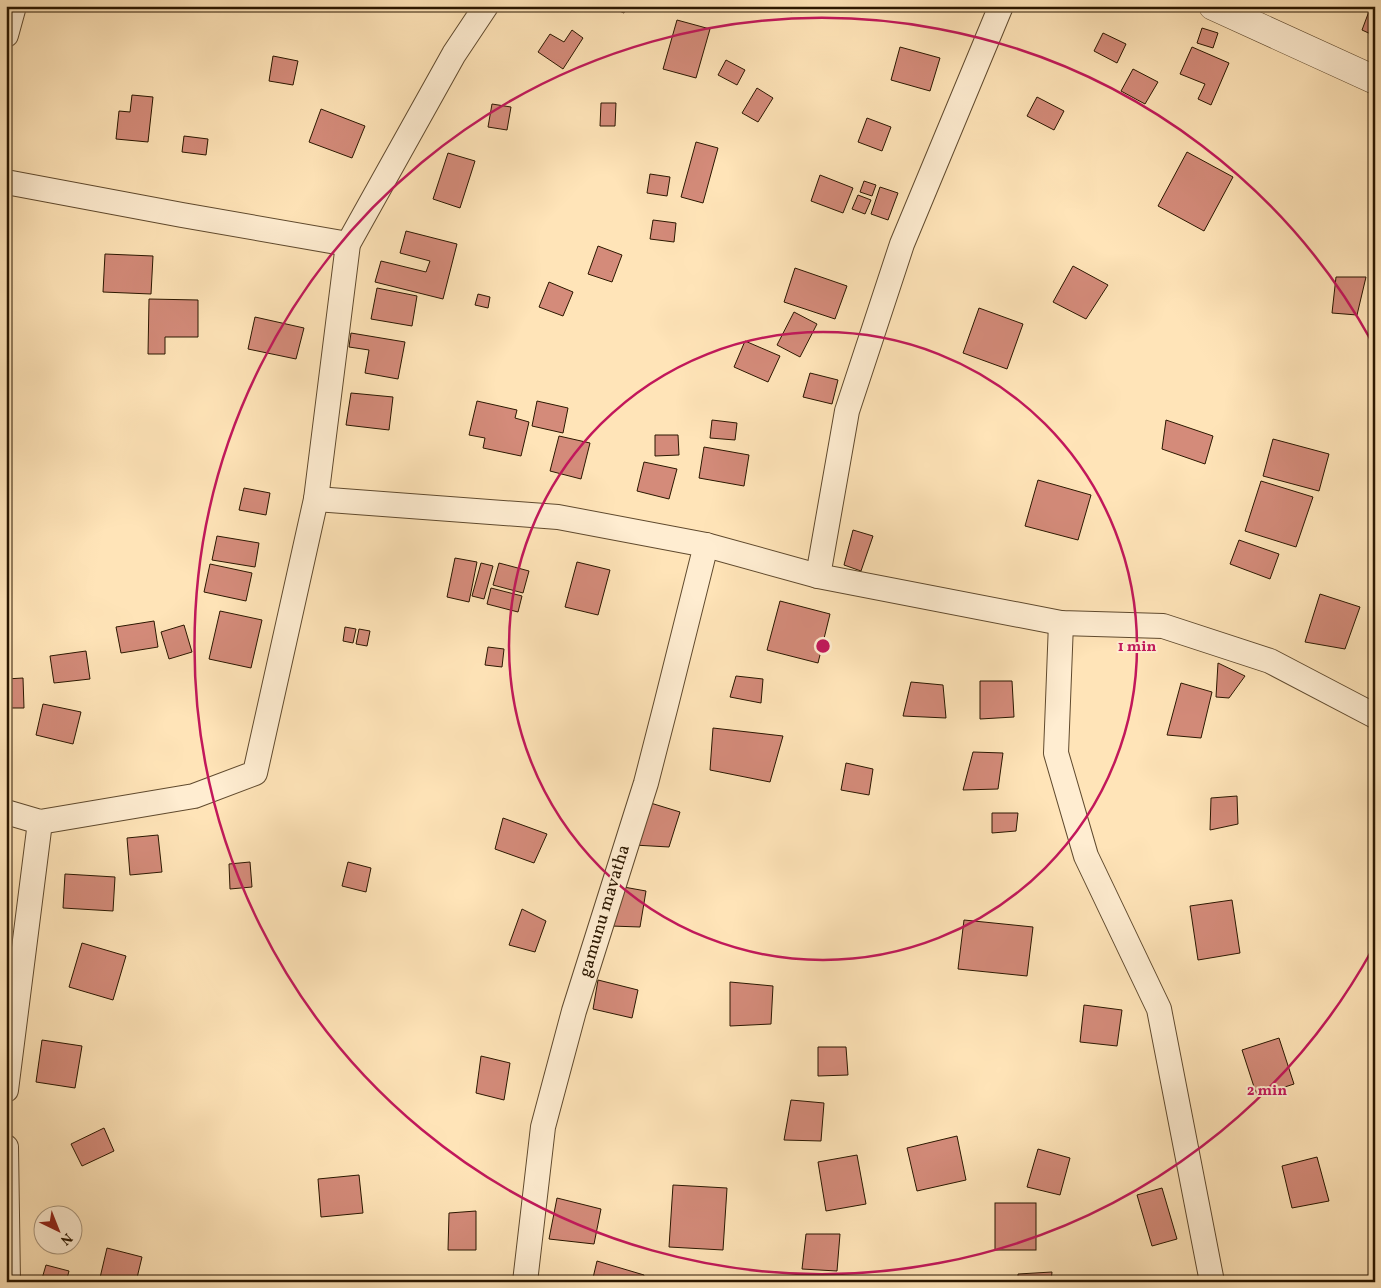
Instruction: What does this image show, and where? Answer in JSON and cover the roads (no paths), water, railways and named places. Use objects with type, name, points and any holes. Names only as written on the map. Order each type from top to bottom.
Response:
[{"type":"street","points":[[6,35],[14,6]]},
{"type":"street","points":[[6,812],[40,822],[194,796],[255,773],[316,499],[348,244],[454,54],[486,6]]},
{"type":"street","points":[[818,576],[847,411],[902,244],[1001,6]]},
{"type":"street","points":[[1213,6],[1375,80]]},
{"type":"street","points":[[6,182],[348,244]]},
{"type":"street","points":[[316,499],[558,517],[706,545],[818,576],[1062,623],[1163,626],[1270,661],[1375,716]]},
{"type":"street","name":"gamunu mavatha","points":[[525,1282],[543,1127],[574,1011],[646,783],[706,545]]},
{"type":"street","points":[[1062,623],[1056,753],[1086,856],[1159,1009],[1212,1282]]},
{"type":"street","points":[[6,1090],[40,822]]},
{"type":"street","points":[[6,1147],[8,1282]]}]
